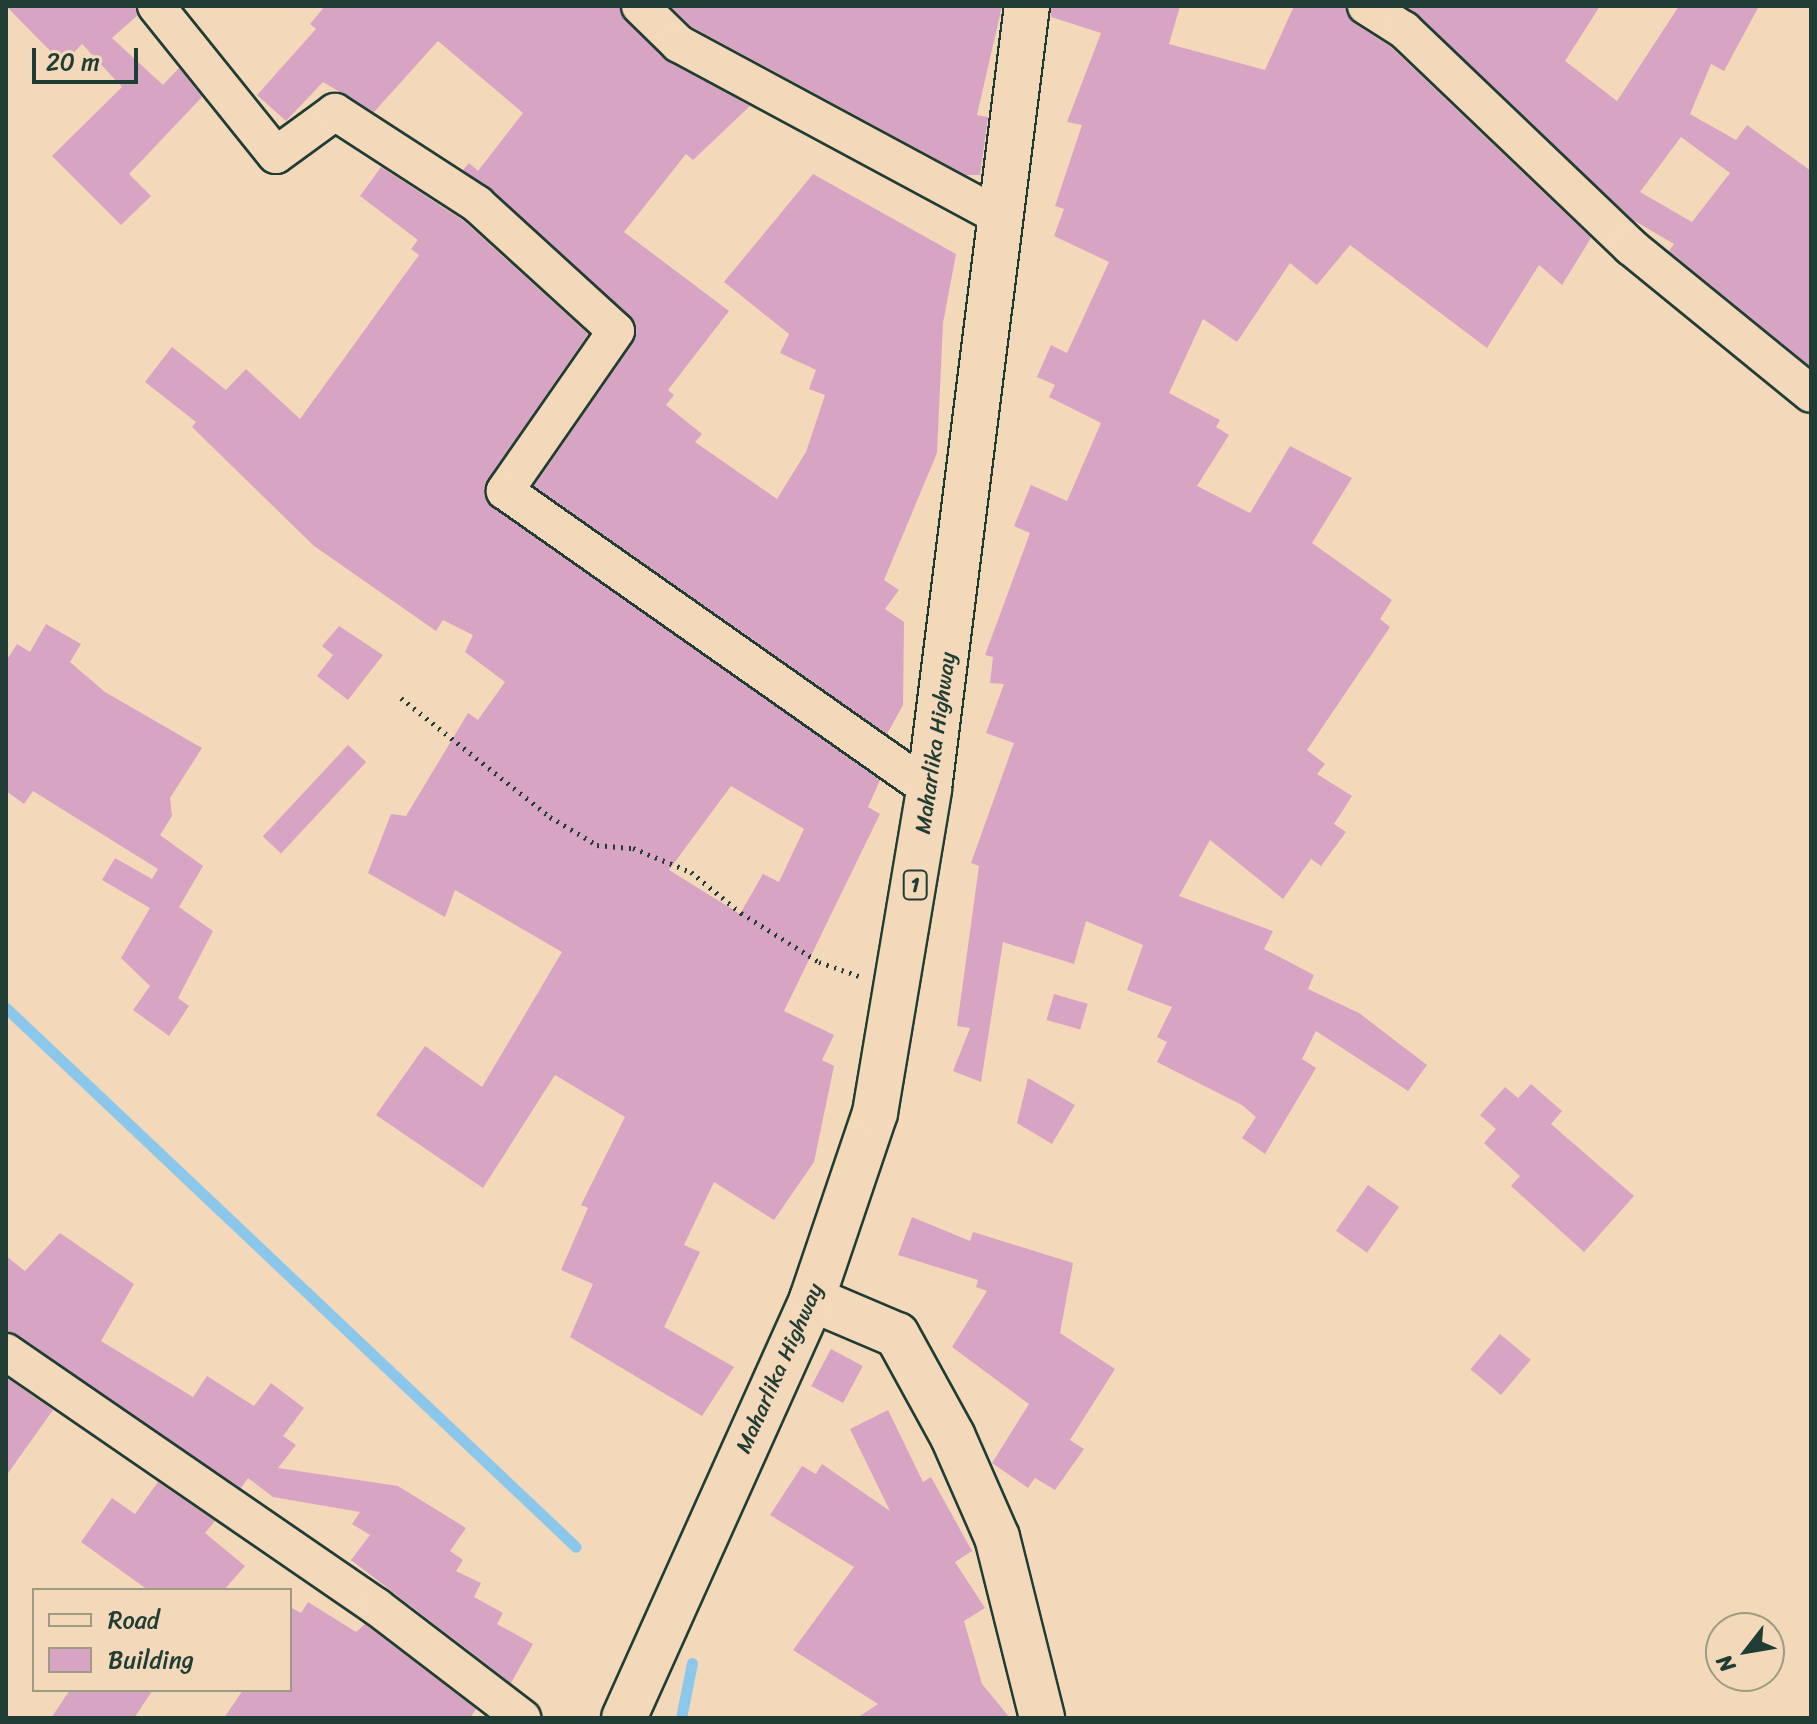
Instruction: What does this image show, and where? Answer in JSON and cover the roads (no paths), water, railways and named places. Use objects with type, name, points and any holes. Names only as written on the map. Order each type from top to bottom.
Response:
[{"type":"main road","name":"Maharlika Highway","points":[[624,1718],[812,1299],[875,1113],[899,991],[929,789],[1027,6]]},
{"type":"main road","points":[[812,1299],[897,1335],[953,1437],[997,1537],[1042,1718]]},
{"type":"street","points":[[156,6],[276,155],[335,112],[477,204],[616,331],[505,491],[929,789]]},
{"type":"street","points":[[640,6],[679,44],[1002,218]]},
{"type":"street","points":[[1366,6],[1404,30],[1631,247],[1811,394]]},
{"type":"street","points":[[6,1352],[377,1607],[522,1718]]},
{"type":"waterway","points":[[6,1008],[576,1547]]},
{"type":"waterway","points":[[681,1718],[692,1663]]}]
